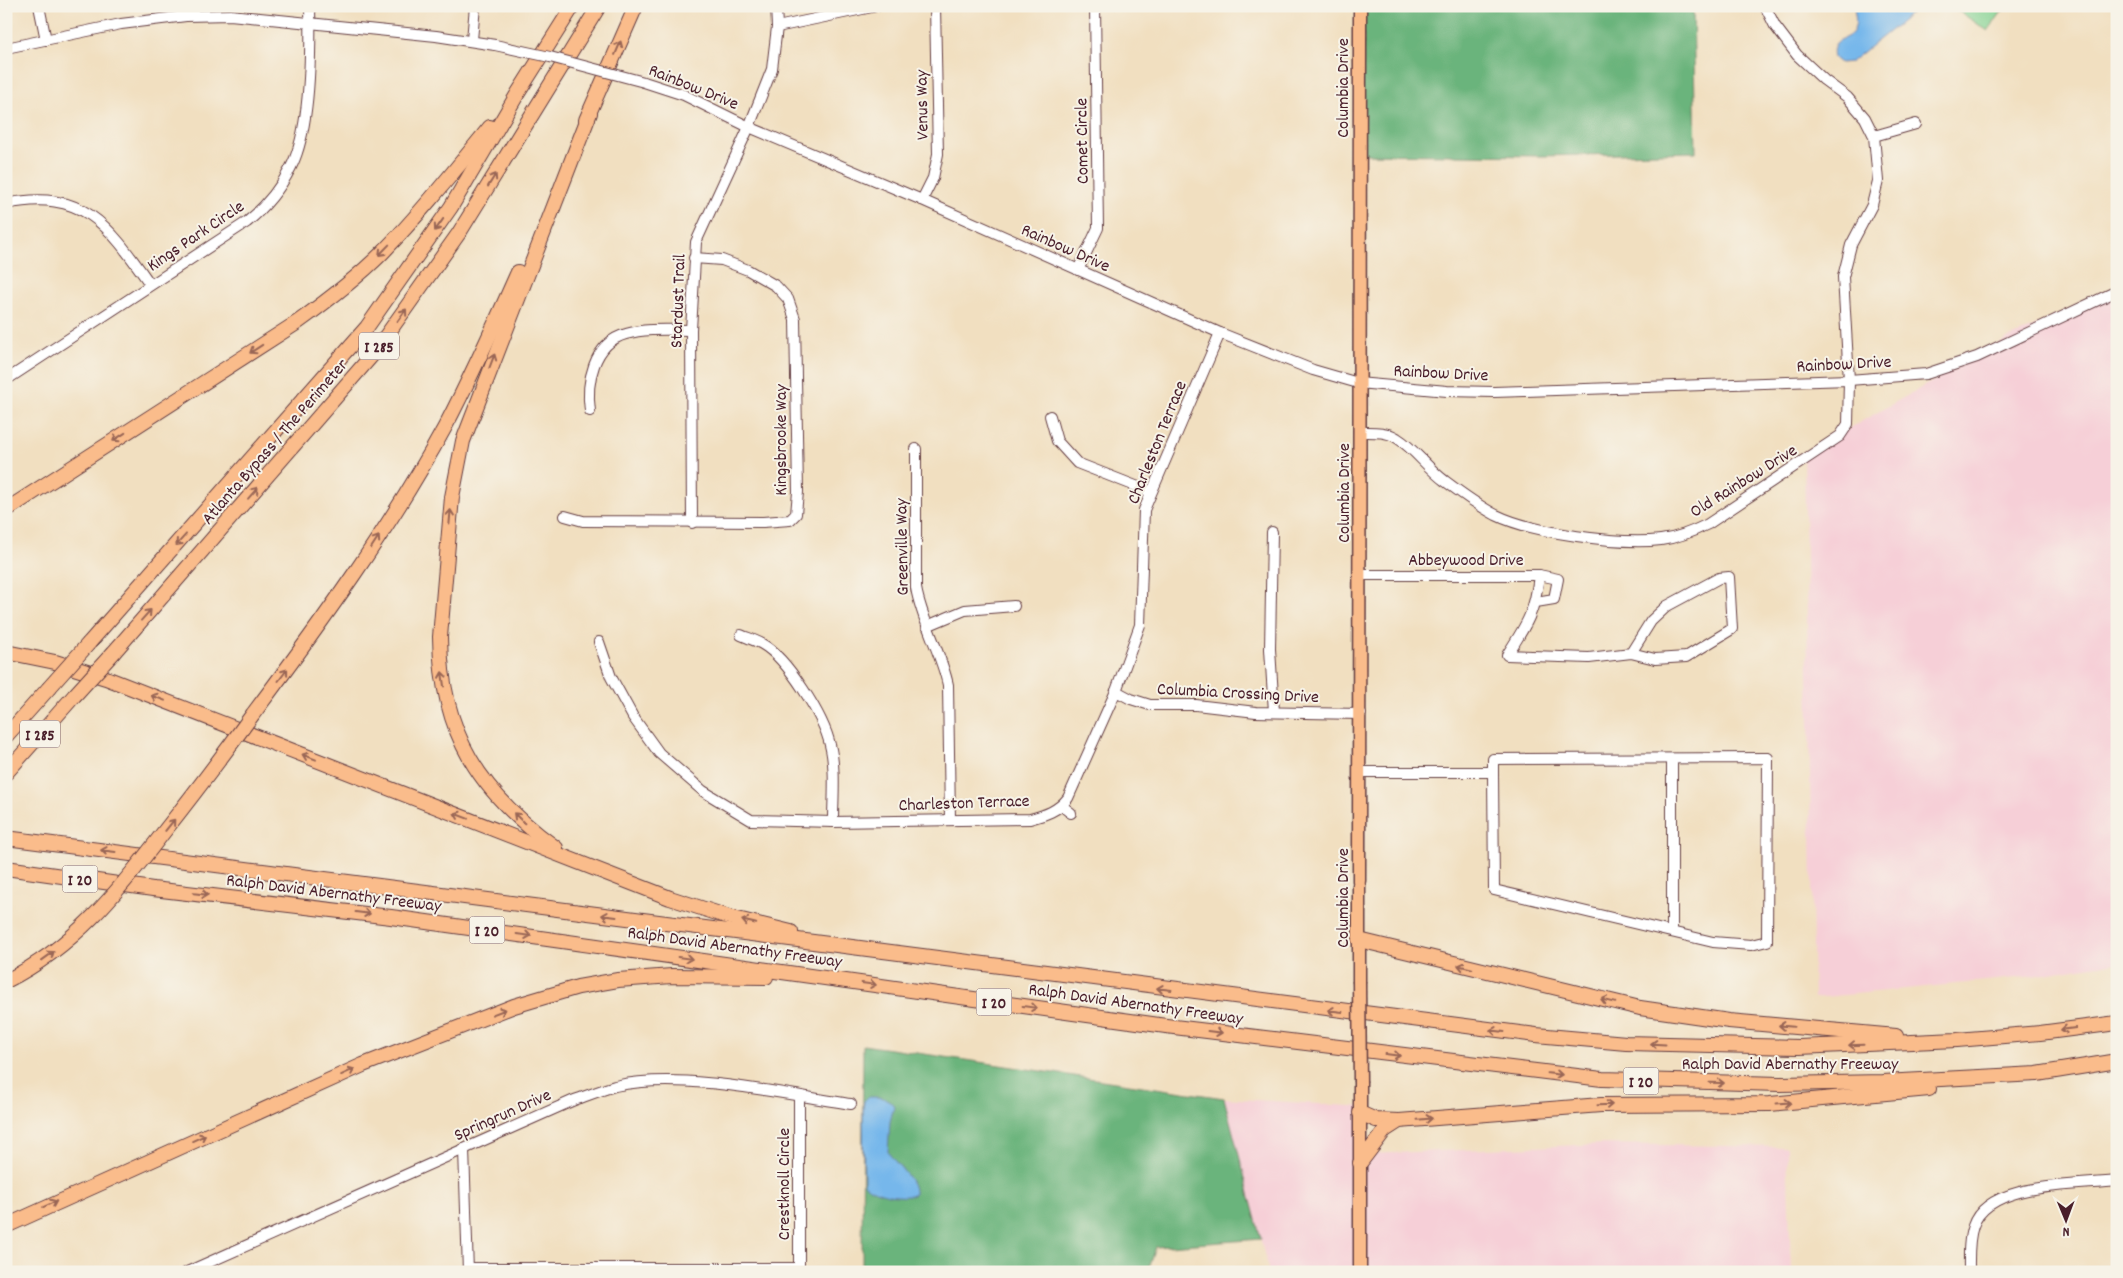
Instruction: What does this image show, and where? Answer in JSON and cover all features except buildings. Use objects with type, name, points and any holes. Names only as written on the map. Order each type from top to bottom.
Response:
[{"type":"highway","name":"Atlanta Bypass / The Perimeter","points":[[6,736],[367,327],[451,208],[518,93],[573,6]]},
{"type":"highway","name":"Atlanta Bypass / The Perimeter","points":[[6,773],[374,353],[459,232],[599,6]]},
{"type":"highway","points":[[6,981],[24,972],[64,944],[110,901],[253,714],[351,580],[396,510],[444,427],[518,274],[636,6]]},
{"type":"highway","points":[[6,510],[298,322],[332,296],[380,256],[421,212],[518,93]]},
{"type":"highway","points":[[588,866],[557,849],[529,828],[492,792],[480,776],[461,742],[446,701],[440,659],[440,637],[452,497],[463,441],[590,113]]},
{"type":"highway","points":[[6,652],[55,662],[106,678],[670,898],[728,917],[789,932],[1004,968]]},
{"type":"highway","points":[[6,730],[48,689]]},
{"type":"highway","name":"Ralph David Abernathy Freeway","points":[[6,838],[1396,1019],[1626,1043],[1799,1047],[1957,1040],[2040,1033],[2117,1023]]},
{"type":"highway","name":"Ralph David Abernathy Freeway","points":[[6,868],[153,889],[391,917],[1166,1026],[1602,1079],[1780,1084],[1960,1079],[2037,1074],[2117,1062]]},
{"type":"highway","points":[[1359,940],[1640,1008],[1729,1021],[1957,1040]]},
{"type":"highway","points":[[6,1226],[363,1065],[514,1006],[578,987],[618,980],[672,976],[821,978]]},
{"type":"highway","points":[[1360,1112],[1376,1120],[1399,1121],[1601,1105],[1770,1104],[1893,1094],[2037,1074]]},
{"type":"highway","points":[[1360,1163],[1385,1130],[1399,1121]]},
{"type":"main road","name":"Columbia Drive","points":[[1360,6],[1358,383],[1361,575],[1360,1112]]},
{"type":"main road","points":[[1360,1112],[1360,1272]]},
{"type":"street","points":[[39,6],[46,40]]},
{"type":"street","name":"Kings Park Circle","points":[[6,380],[247,222],[274,193],[291,168],[301,141],[309,72],[310,6]]},
{"type":"street","points":[[472,40],[475,6]]},
{"type":"street","name":"Stardust Trail","points":[[692,523],[691,330],[696,242],[749,126],[772,69],[777,27],[776,6]]},
{"type":"street","points":[[777,27],[876,6]]},
{"type":"street","name":"Venus Way","points":[[922,200],[933,178],[938,154],[935,6]]},
{"type":"street","name":"Comet Circle","points":[[1078,270],[1098,228],[1095,6]]},
{"type":"street","points":[[1765,6],[1775,26],[1797,54],[1824,80],[1847,97],[1865,118],[1874,136],[1916,124]]},
{"type":"street","name":"Rainbow Drive","points":[[6,48],[121,24],[186,16],[230,15],[472,40],[550,57],[644,82],[684,95],[749,126],[922,200],[1220,333],[1312,370],[1358,383],[1447,392],[1494,392],[1850,380],[1926,374],[1977,357],[2117,291]]},
{"type":"street","name":"Old Rainbow Drive","points":[[1360,432],[1384,433],[1397,437],[1444,480],[1497,515],[1518,523],[1566,534],[1633,541],[1660,540],[1684,535],[1708,524],[1840,436],[1848,424],[1850,380],[1842,277],[1851,245],[1872,205],[1878,181],[1874,136]]},
{"type":"street","points":[[6,204],[27,200],[45,200],[71,204],[94,215],[127,251],[150,284]]},
{"type":"street","name":"Kingsbrooke Way","points":[[565,516],[582,521],[692,523],[790,520],[796,514],[798,492],[795,319],[788,299],[776,286],[748,270],[722,260],[694,258]]},
{"type":"street","points":[[590,411],[589,380],[597,357],[608,344],[624,334],[661,330],[691,330]]},
{"type":"street","name":"Charleston Terrace","points":[[599,642],[611,677],[632,718],[659,753],[703,791],[751,820],[833,822],[1030,819],[1049,813],[1062,806],[1068,798],[1116,691],[1140,625],[1144,510],[1220,333]]},
{"type":"street","points":[[1050,416],[1057,441],[1077,463],[1151,492]]},
{"type":"street","name":"Greenville Way","points":[[916,449],[916,588],[920,608],[945,671],[948,685],[950,820]]},
{"type":"street","points":[[1272,532],[1270,649],[1274,712]]},
{"type":"street","name":"Abbeywood Drive","points":[[1361,575],[1539,575],[1536,602],[1530,620],[1507,654],[1589,658],[1631,653],[1655,659],[1686,657],[1732,630],[1729,578],[1719,578],[1667,606],[1650,621],[1631,653]]},
{"type":"street","points":[[1536,602],[1554,599],[1558,579],[1539,575]]},
{"type":"street","points":[[927,626],[964,610],[1014,606]]},
{"type":"street","points":[[741,635],[763,645],[795,677],[826,731],[831,746],[833,822]]},
{"type":"street","name":"Columbia Crossing Drive","points":[[1116,691],[1131,699],[1150,705],[1196,705],[1256,712],[1360,714]]},
{"type":"street","points":[[1768,758],[1767,941],[1762,944],[1751,945],[1713,942],[1494,890],[1493,759],[1672,759],[1768,758]]},
{"type":"street","points":[[1672,759],[1672,932]]},
{"type":"street","points":[[1360,772],[1493,772]]},
{"type":"street","points":[[1062,806],[1071,812]]},
{"type":"street","name":"Springrun Drive","points":[[187,1272],[210,1267],[572,1101],[616,1086],[657,1082],[701,1082],[851,1104]]},
{"type":"street","name":"Crestknoll Circle","points":[[799,1096],[799,1270]]},
{"type":"street","points":[[464,1150],[468,1270],[799,1270]]},
{"type":"street","points":[[1969,1272],[1969,1248],[1973,1224],[1996,1199],[2008,1194],[2038,1189],[2117,1181]]},
{"type":"shaded area","points":[[2117,289],[2117,962],[2026,977],[1814,998],[1804,454],[2009,338]]},
{"type":"shaded area","points":[[1224,1098],[1366,1107],[1368,1154],[1603,1144],[1787,1147],[1791,1272],[1269,1272]]},
{"type":"green space","points":[[1364,6],[1693,6],[1696,152],[1543,156],[1361,154]]},
{"type":"green space","points":[[1955,6],[2006,6],[1988,31],[1954,8]]},
{"type":"green space","points":[[863,1045],[1224,1098],[1261,1239],[1156,1247],[1148,1272],[862,1272]]},
{"type":"water","points":[[1854,6],[1917,6],[1906,18],[1851,62],[1840,63],[1834,58],[1833,50],[1838,42],[1853,32],[1856,21]]},
{"type":"water","points":[[868,1097],[879,1097],[889,1100],[894,1106],[890,1122],[888,1152],[909,1178],[914,1189],[914,1195],[888,1195],[868,1188],[864,1184],[863,1109],[864,1101]]}]
